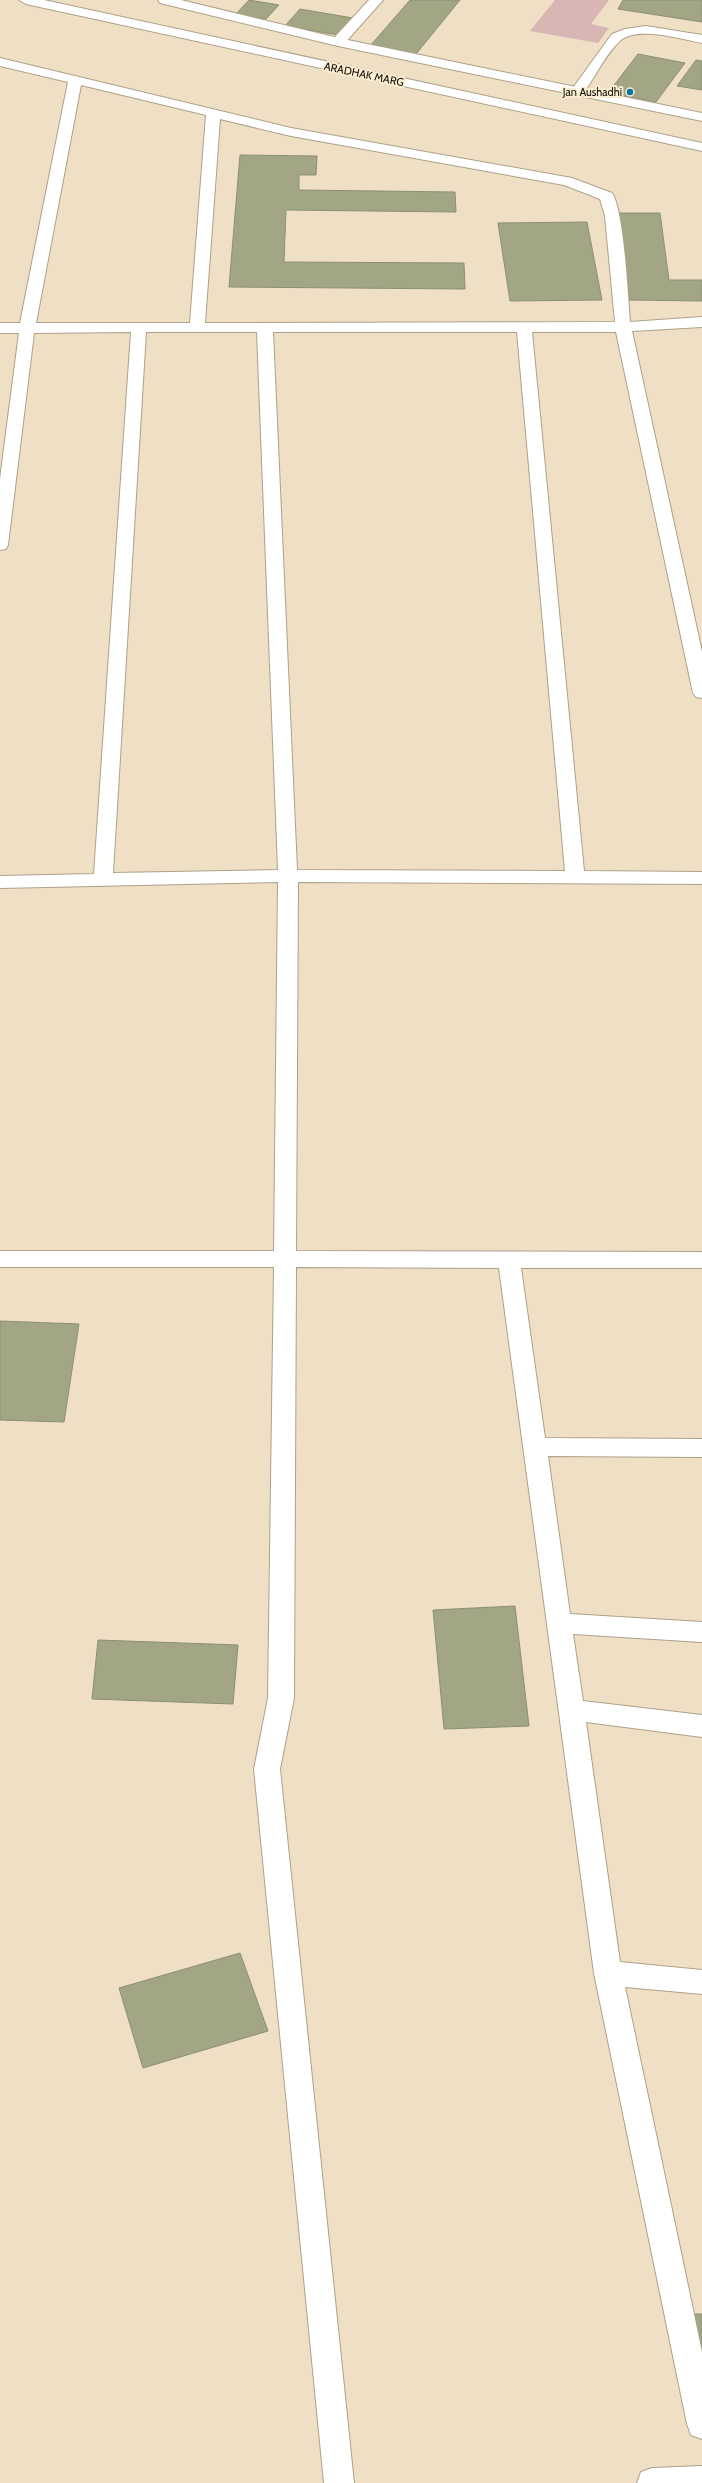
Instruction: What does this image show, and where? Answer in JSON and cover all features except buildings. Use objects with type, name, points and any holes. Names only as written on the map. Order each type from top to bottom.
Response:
[{"type":"street","name":"ARADHAK MARG","points":[[26,0],[702,147]]},
{"type":"street","points":[[165,0],[338,42],[702,117]]},
{"type":"street","points":[[338,42],[376,0]]},
{"type":"street","points":[[577,92],[618,36],[631,30],[655,31],[702,39]]},
{"type":"street","points":[[0,62],[291,132],[567,181],[607,196],[612,216],[623,327],[702,693]]},
{"type":"street","points":[[0,545],[27,328],[75,81]]},
{"type":"street","points":[[197,328],[213,113]]},
{"type":"street","points":[[0,328],[524,328],[623,327],[702,322]]},
{"type":"street","points":[[103,879],[139,328]]},
{"type":"street","points":[[265,328],[288,876],[281,1698],[268,1770],[339,2483]]},
{"type":"street","points":[[524,328],[575,878]]},
{"type":"street","points":[[0,882],[288,876],[702,878]]},
{"type":"street","points":[[0,1259],[702,1260]]},
{"type":"street","points":[[509,1260],[608,1973],[702,2424]]},
{"type":"street","points":[[536,1447],[702,1448]]},
{"type":"street","points":[[560,1623],[702,1632]]},
{"type":"street","points":[[572,1710],[702,1726]]},
{"type":"street","points":[[608,1973],[702,1982]]},
{"type":"street","points":[[652,2483],[702,2480]]},
{"type":"shaded area","points":[[555,0],[609,0],[591,24],[609,28],[598,43],[530,31]]},
{"type":"place","name":"Jan Aushadhi","points":[[630,92]]}]
